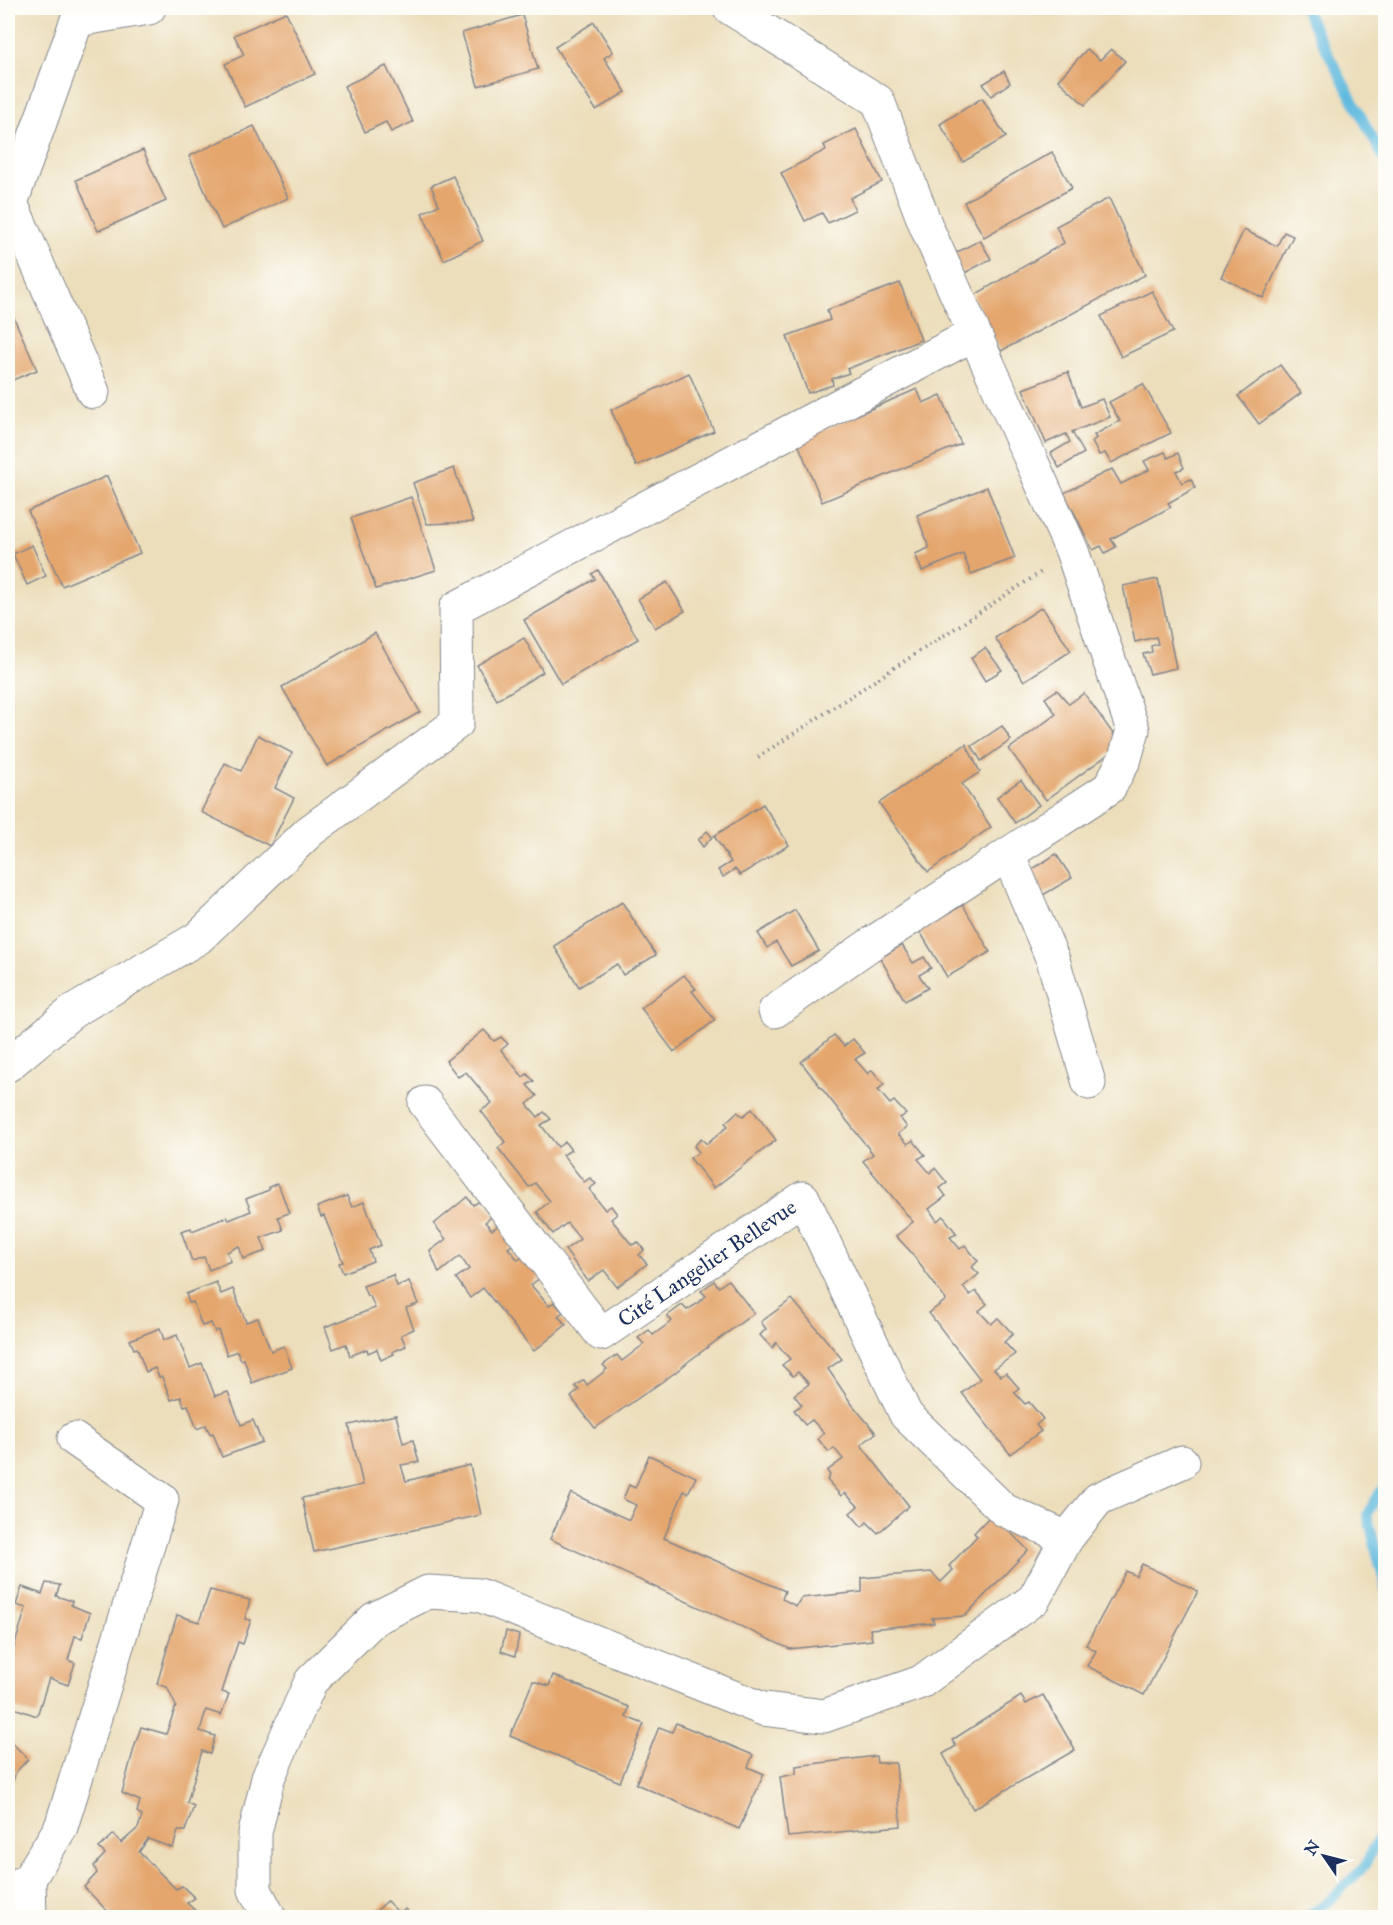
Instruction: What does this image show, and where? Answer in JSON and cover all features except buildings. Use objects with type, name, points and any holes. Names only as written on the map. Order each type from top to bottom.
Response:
[{"type":"street","points":[[93,392],[11,202],[77,20],[149,8]]},
{"type":"street","points":[[730,8],[878,101],[926,226],[1072,551],[1133,730],[1125,758],[1109,788],[868,946],[775,1011]]},
{"type":"street","points":[[8,1065],[72,1012],[198,938],[310,831],[457,723],[456,608],[974,334]]},
{"type":"street","points":[[1008,854],[1053,960],[1089,1083]]},
{"type":"street","name":"Cité Langelier Bellevue","points":[[425,1103],[601,1334],[803,1197],[906,1415],[1004,1510],[1067,1538]]},
{"type":"street","points":[[30,1917],[18,1885],[61,1827],[162,1500],[74,1439]]},
{"type":"street","points":[[270,1917],[255,1890],[255,1833],[268,1778],[311,1682],[374,1619],[428,1592],[479,1595],[763,1709],[824,1716],[921,1682],[1034,1599],[1067,1538],[1098,1499],[1182,1462]]},
{"type":"path","points":[[758,757],[1072,551]]},
{"type":"waterway","points":[[1304,8],[1386,163]]},
{"type":"waterway","points":[[1386,1482],[1367,1514],[1386,1590]]},
{"type":"waterway","points":[[1305,1918],[1328,1902],[1364,1867],[1386,1823]]}]
